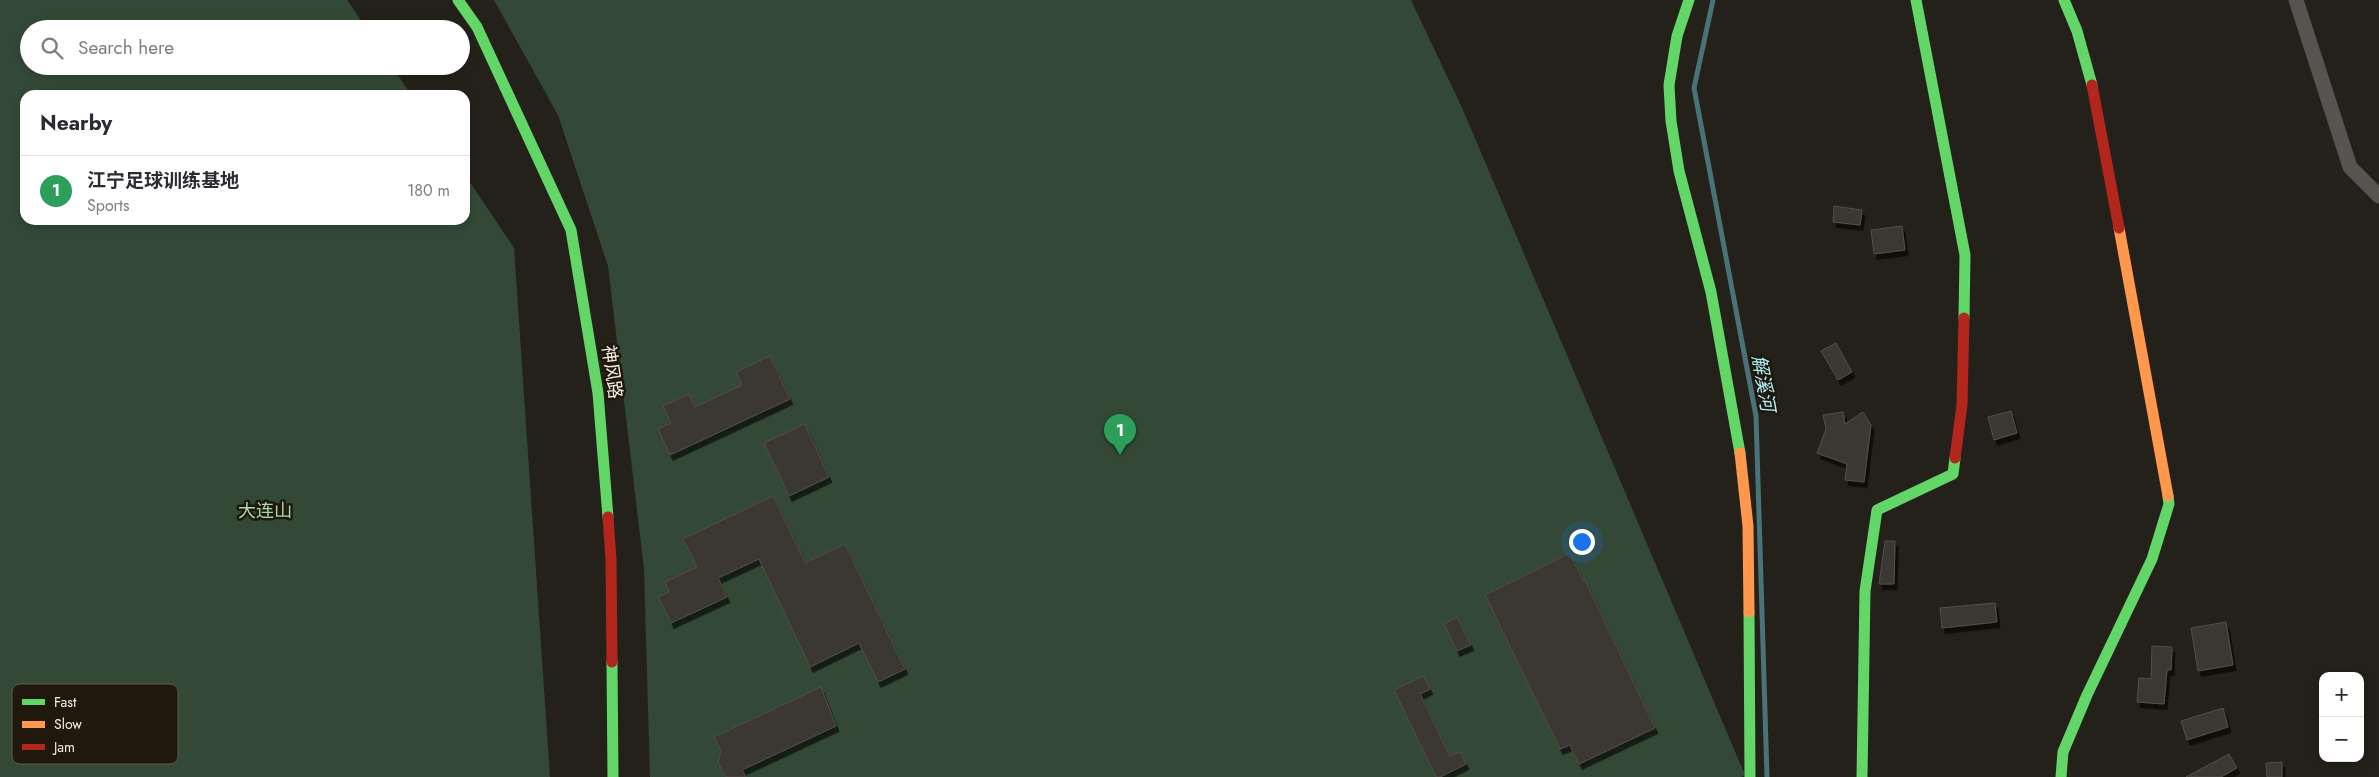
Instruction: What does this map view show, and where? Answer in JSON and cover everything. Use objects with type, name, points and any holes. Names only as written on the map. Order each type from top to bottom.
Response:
[{"type":"street","name":"神风路","points":[[458,0],[476,27],[571,230],[600,413],[610,560],[613,777]]},
{"type":"street","points":[[1688,0],[1677,36],[1669,85],[1671,121],[1679,171],[1711,292],[1739,448],[1748,526],[1750,777]]},
{"type":"street","points":[[1862,777],[1865,591],[1877,510],[1953,474],[1962,406],[1965,255],[1916,0]]},
{"type":"street","points":[[2061,777],[2063,752],[2087,695],[2152,559],[2169,504],[2093,87],[2077,31],[2064,0]]},
{"type":"street","points":[[2296,0],[2350,167],[2379,196]]},
{"type":"green space","name":"大连山","points":[[0,0],[347,0],[361,20],[20,20],[20,75],[398,75],[408,90],[20,90],[20,225],[470,225],[470,182],[514,248],[550,777],[0,777]]},
{"type":"green space","points":[[494,0],[1411,0],[1463,110],[1745,775],[1741,777],[650,777],[644,569],[608,266],[558,115]]},
{"type":"building","points":[[1834,206],[1862,210],[1860,225],[1833,222]]},
{"type":"building","points":[[1902,226],[1905,250],[1874,254],[1871,230]]},
{"type":"building","points":[[1836,343],[1852,372],[1838,380],[1821,351]]},
{"type":"building","points":[[770,356],[790,399],[670,455],[658,429],[671,423],[663,406],[689,394],[695,407],[742,385],[736,372]]},
{"type":"building","points":[[2011,411],[2017,433],[1994,440],[1988,417]]},
{"type":"building","points":[[1843,412],[1845,424],[1863,412],[1871,425],[1864,482],[1845,480],[1847,464],[1817,453],[1826,429],[1823,415]]},
{"type":"building","points":[[805,424],[829,477],[789,496],[764,443]]},
{"type":"building","points":[[773,496],[805,563],[845,544],[905,669],[878,682],[859,643],[810,667],[759,559],[718,578],[727,597],[671,623],[658,597],[669,592],[665,582],[697,567],[683,539]]},
{"type":"building","points":[[1885,541],[1895,541],[1894,584],[1879,584]]},
{"type":"building","points":[[1570,553],[1583,581],[1585,580],[1655,728],[1579,764],[1570,745],[1560,749],[1485,595]]},
{"type":"building","points":[[1995,603],[1997,622],[1942,628],[1940,608]]},
{"type":"building","points":[[1457,617],[1471,645],[1457,651],[1444,624]]},
{"type":"building","points":[[2226,622],[2233,665],[2198,671],[2191,628]]},
{"type":"building","points":[[2152,646],[2172,647],[2171,670],[2167,670],[2164,704],[2137,702],[2139,678],[2151,679]]},
{"type":"building","points":[[1423,676],[1430,689],[1420,694],[1450,756],[1460,752],[1466,764],[1440,777],[1436,777],[1394,690]]},
{"type":"building","points":[[821,687],[836,726],[742,770],[746,777],[726,777],[718,763],[721,751],[714,737]]},
{"type":"building","points":[[2223,708],[2228,727],[2187,740],[2181,721]]},
{"type":"building","points":[[2229,754],[2237,768],[2221,777],[2186,777]]},
{"type":"building","points":[[2282,762],[2282,777],[2267,777],[2266,763]]},
{"type":"waterway","name":"解溪河","points":[[1713,0],[1694,88],[1756,416],[1767,777]]},
{"type":"traffic: fast","points":[[458,0],[477,27],[571,230],[598,393],[608,517]]},
{"type":"traffic: fast","points":[[1689,0],[1677,36],[1669,85],[1671,121],[1679,171],[1711,292],[1740,453]]},
{"type":"traffic: fast","points":[[1916,0],[1965,255],[1964,318]]},
{"type":"traffic: fast","points":[[2064,0],[2077,31],[2092,85]]},
{"type":"traffic: fast","points":[[1862,777],[1865,591],[1877,510],[1953,474],[1955,458]]},
{"type":"traffic: fast","points":[[2061,777],[2063,752],[2087,695],[2152,559],[2169,504],[2168,496]]},
{"type":"traffic: fast","points":[[1749,612],[1750,777]]},
{"type":"traffic: fast","points":[[612,662],[613,777]]},
{"type":"traffic: slow","points":[[2119,228],[2168,496]]},
{"type":"traffic: slow","points":[[1740,453],[1748,526],[1749,612]]},
{"type":"traffic: jam","points":[[2092,85],[2119,228]]},
{"type":"traffic: jam","points":[[1955,458],[1962,405],[1964,318]]},
{"type":"traffic: jam","points":[[608,517],[611,560],[612,662]]},
{"type":"place","name":"江宁足球训练基地","points":[[1120,455]]}]
